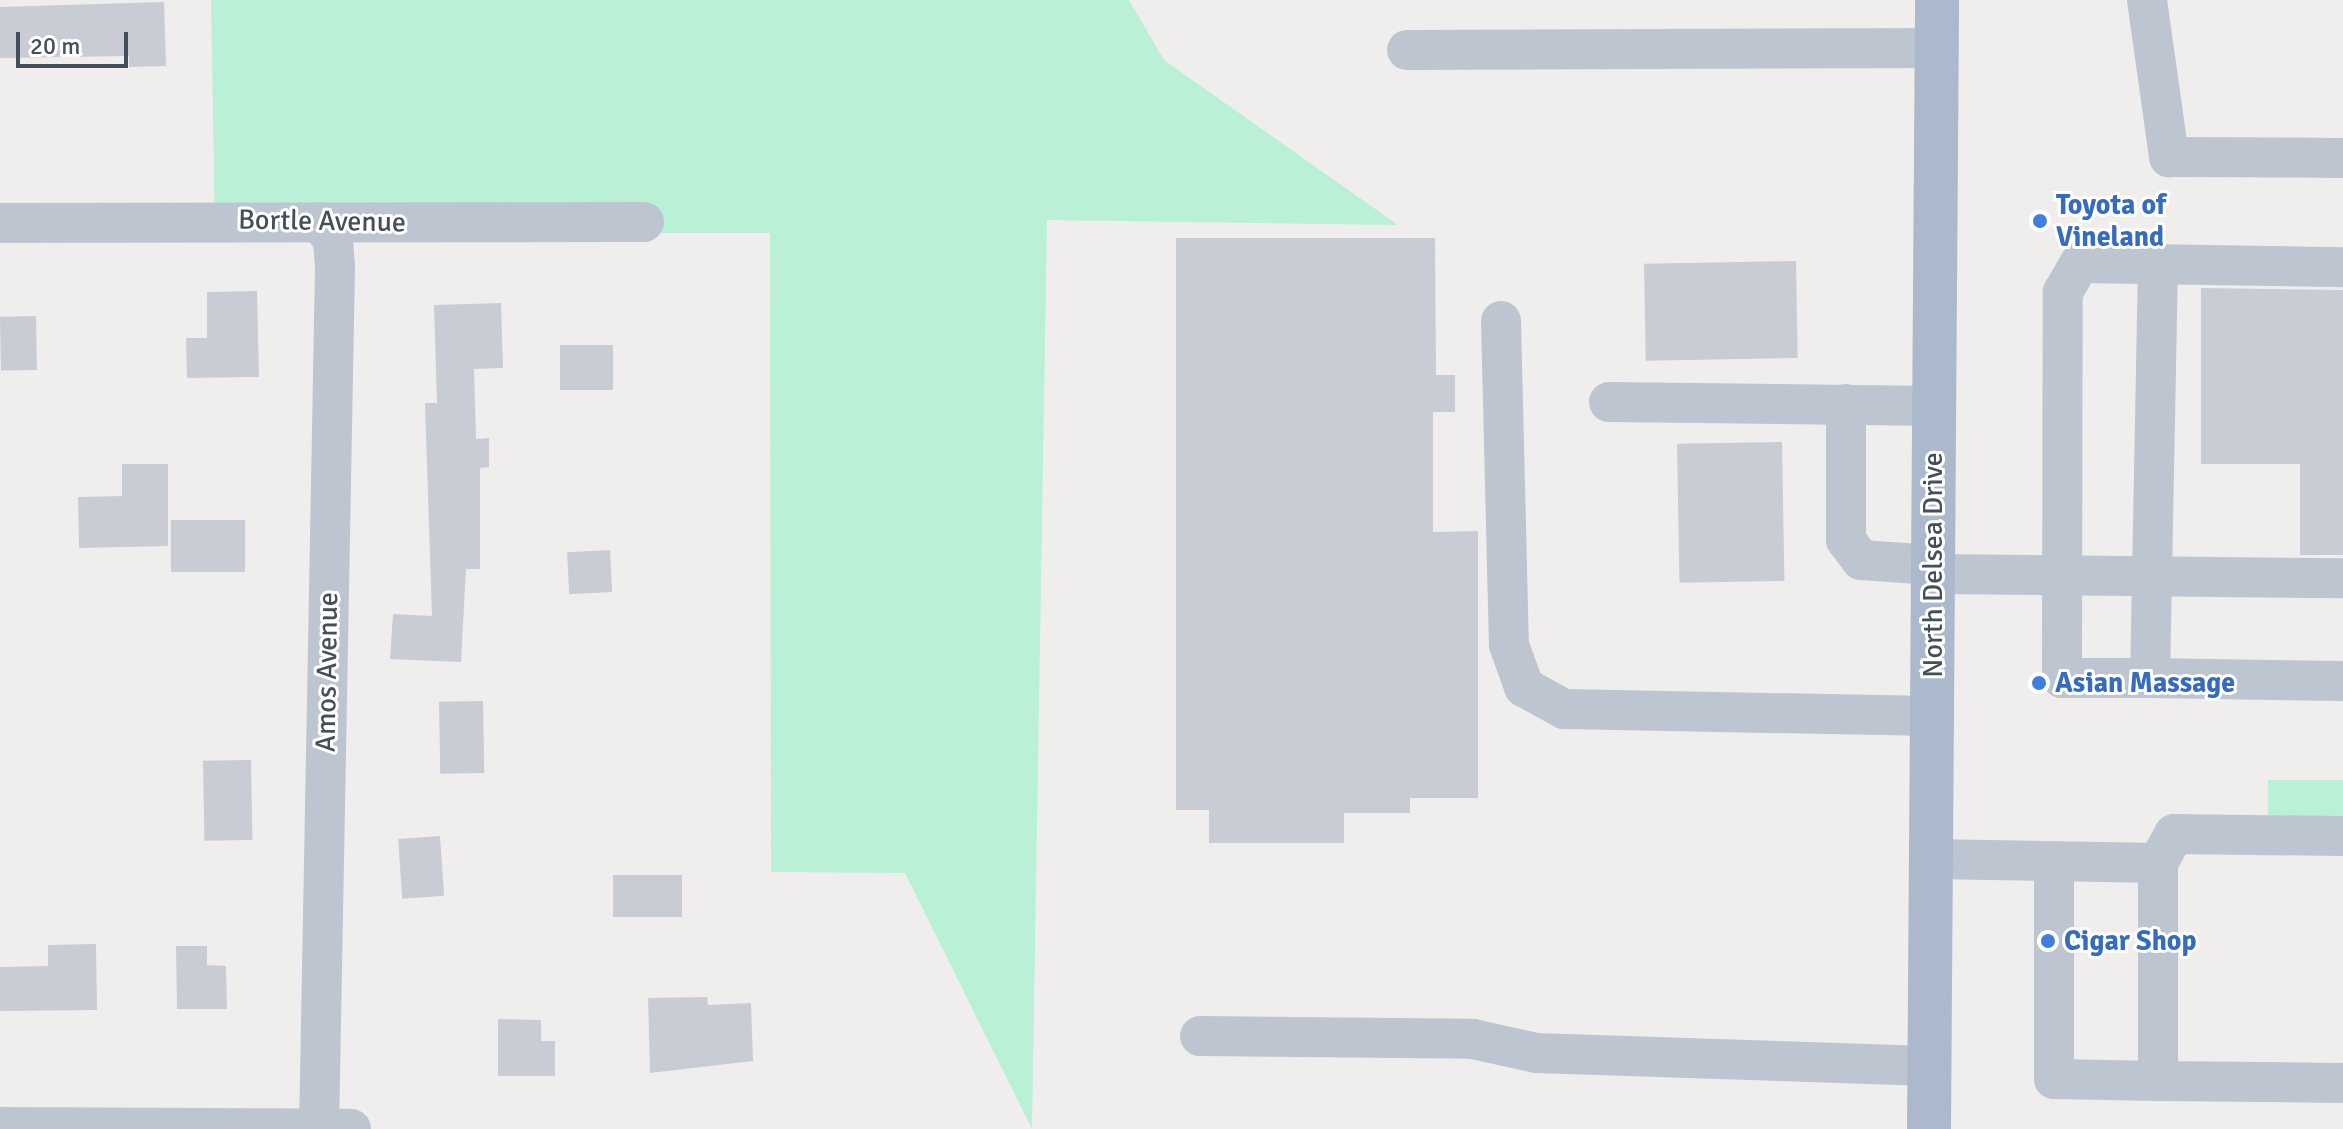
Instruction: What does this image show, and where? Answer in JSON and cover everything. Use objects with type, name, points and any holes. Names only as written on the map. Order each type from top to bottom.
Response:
[{"type":"main road","name":"North Delsea Drive","points":[[1929,1129],[1937,0]]},
{"type":"street","points":[[2147,0],[2169,157],[2343,158]]},
{"type":"street","points":[[1407,50],[1936,48]]},
{"type":"street","name":"Amos Avenue","points":[[319,222],[333,239],[335,267],[319,1128]]},
{"type":"street","name":"Bortle Avenue","points":[[0,223],[644,222]]},
{"type":"street","points":[[2343,267],[2080,263],[2063,292],[2061,576],[2062,678],[2343,681]]},
{"type":"street","points":[[2150,678],[2158,264]]},
{"type":"street","points":[[1501,321],[1509,645],[1524,687],[1564,709],[1932,716]]},
{"type":"street","points":[[1609,402],[1934,406]]},
{"type":"street","points":[[1846,404],[1846,540],[1861,560],[1933,570],[2061,576],[2343,578]]},
{"type":"street","points":[[2158,1081],[2158,863],[2174,834],[2343,836]]},
{"type":"street","points":[[1931,859],[2158,863]]},
{"type":"street","points":[[2054,861],[2054,1079],[2343,1083]]},
{"type":"street","points":[[1200,1036],[1473,1039],[1536,1053],[1929,1066]]},
{"type":"street","points":[[0,1127],[351,1129]]},
{"type":"green space","points":[[211,0],[1129,0],[1164,60],[1398,225],[1047,220],[1032,1129],[905,873],[771,872],[770,233],[215,233]]},
{"type":"green space","points":[[2268,780],[2343,780],[2343,838],[2268,838]]},
{"type":"building","points":[[164,2],[166,66],[129,67],[129,56],[0,58],[0,7]]},
{"type":"building","points":[[1176,238],[1435,238],[1436,375],[1455,375],[1455,412],[1433,412],[1433,532],[1478,531],[1478,798],[1410,798],[1410,813],[1344,813],[1344,843],[1209,843],[1209,810],[1176,810]]},
{"type":"building","points":[[1796,261],[1798,358],[1646,361],[1644,264]]},
{"type":"building","points":[[2201,288],[2343,290],[2343,555],[2300,555],[2300,464],[2201,464]]},
{"type":"building","points":[[257,291],[259,377],[187,378],[186,338],[207,338],[207,292]]},
{"type":"building","points":[[501,303],[503,368],[474,369],[476,439],[489,438],[489,467],[480,468],[480,569],[466,569],[461,662],[390,659],[393,614],[432,616],[425,403],[437,403],[434,305]]},
{"type":"building","points":[[36,316],[37,370],[1,371],[0,317]]},
{"type":"building","points":[[560,345],[613,345],[613,390],[560,390]]},
{"type":"building","points":[[1782,442],[1784,581],[1679,583],[1677,444]]},
{"type":"building","points":[[122,464],[168,464],[168,546],[79,548],[78,497],[122,496]]},
{"type":"building","points":[[171,520],[245,520],[245,572],[171,572]]},
{"type":"building","points":[[610,550],[612,592],[569,594],[567,552]]},
{"type":"building","points":[[483,701],[484,773],[440,774],[439,702]]},
{"type":"building","points":[[251,760],[252,840],[204,841],[203,761]]},
{"type":"building","points":[[440,836],[444,896],[402,899],[398,839]]},
{"type":"building","points":[[613,875],[682,875],[682,917],[613,917]]},
{"type":"building","points":[[96,944],[97,1010],[0,1011],[0,967],[48,966],[48,945]]},
{"type":"building","points":[[176,946],[207,946],[207,965],[226,966],[227,1009],[177,1009]]},
{"type":"building","points":[[707,997],[708,1005],[751,1003],[753,1061],[650,1073],[648,998]]},
{"type":"building","points":[[498,1019],[541,1020],[541,1041],[555,1041],[555,1076],[498,1076]]},
{"type":"place","name":"Toyota of Vineland","points":[[2040,221]]},
{"type":"place","name":"Asian Massage","points":[[2039,683]]},
{"type":"place","name":"Cigar Shop","points":[[2048,941]]}]
